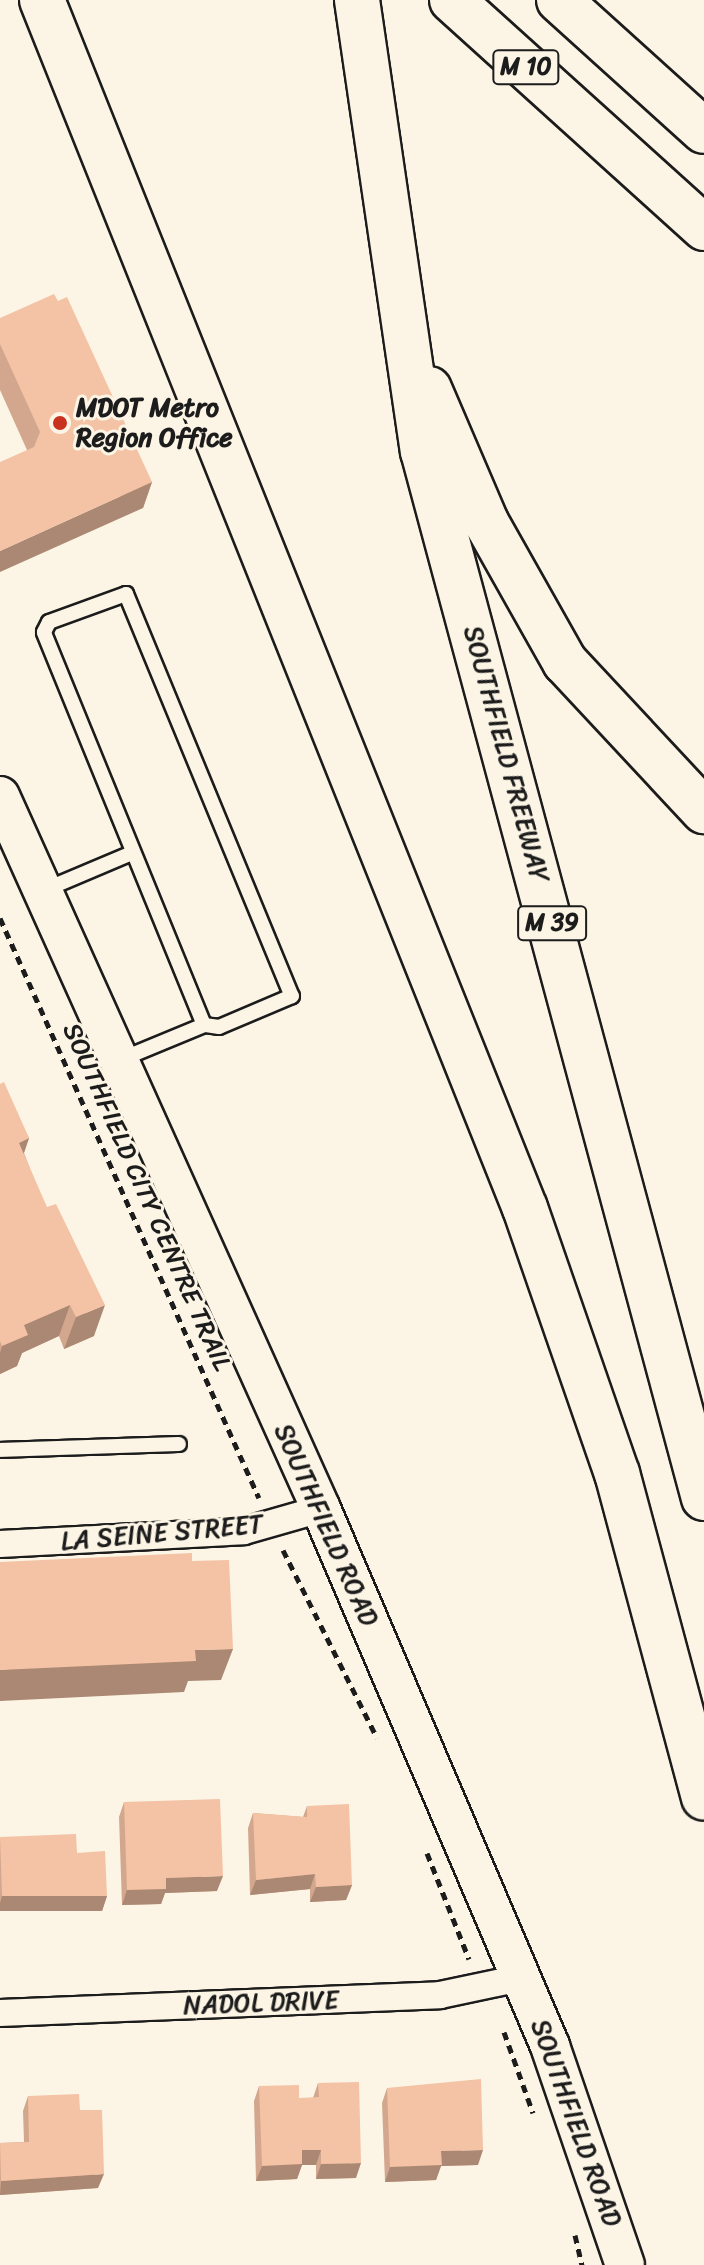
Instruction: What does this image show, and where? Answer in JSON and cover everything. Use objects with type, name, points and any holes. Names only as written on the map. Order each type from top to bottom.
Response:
[{"type":"highway","points":[[42,0],[525,1208],[617,1473],[704,1798]]},
{"type":"highway","name":"SOUTHFIELD FREEWAY","points":[[357,0],[370,119],[409,347],[423,451],[704,1498]]},
{"type":"highway","name":"M 10","points":[[452,0],[704,228]]},
{"type":"highway","name":"M 10","points":[[559,0],[704,131]]},
{"type":"highway","points":[[409,347],[486,522],[565,662],[704,811]]},
{"type":"main road","name":"SOUTHFIELD ROAD","points":[[0,796],[10,845],[42,891],[321,1509],[583,2131],[625,2265]]},
{"type":"street","name":"LA SEINE STREET","points":[[0,1544],[244,1531],[321,1509]]},
{"type":"street","name":"NADOL DRIVE","points":[[0,2013],[440,1995],[520,1978]]},
{"type":"lane","points":[[119,1061],[204,1025],[219,1027],[292,996],[126,594],[49,622],[44,632],[204,1025]]},
{"type":"lane","points":[[42,891],[132,853]]},
{"type":"lane","points":[[0,1450],[179,1444]]},
{"type":"path","name":"SOUTHFIELD CITY CENTRE TRAIL","points":[[0,918],[257,1493]]},
{"type":"path","points":[[284,1551],[386,1754]]},
{"type":"path","points":[[421,1838],[467,1955]]},
{"type":"building","name":"MDOT Metro Region Office","points":[[54,294],[58,301],[67,297],[152,482],[0,551],[0,462],[34,447],[40,432],[0,344],[0,318]]},
{"type":"building","points":[[4,1082],[29,1138],[19,1143],[47,1207],[56,1204],[105,1305],[76,1317],[70,1305],[24,1325],[28,1335],[2,1346],[0,1084]]},
{"type":"building","points":[[192,1553],[192,1561],[229,1560],[233,1649],[195,1650],[196,1661],[0,1670],[0,1562]]},
{"type":"building","points":[[220,1799],[223,1876],[166,1878],[166,1889],[127,1890],[124,1802]]},
{"type":"building","points":[[349,1804],[352,1885],[316,1887],[315,1874],[256,1880],[253,1813],[307,1817],[307,1806]]},
{"type":"building","points":[[76,1834],[77,1853],[105,1851],[107,1896],[2,1896],[0,1837]]},
{"type":"building","points":[[481,2079],[483,2150],[441,2151],[442,2165],[390,2167],[387,2088]]},
{"type":"building","points":[[359,2082],[361,2163],[321,2164],[321,2150],[302,2150],[302,2164],[262,2166],[259,2086],[299,2085],[299,2098],[319,2097],[318,2083]]},
{"type":"building","points":[[79,2094],[80,2110],[102,2110],[104,2174],[1,2181],[0,2143],[29,2142],[28,2096]]},
{"type":"place","name":"MDOT Metro Region Office","points":[[60,423]]}]
